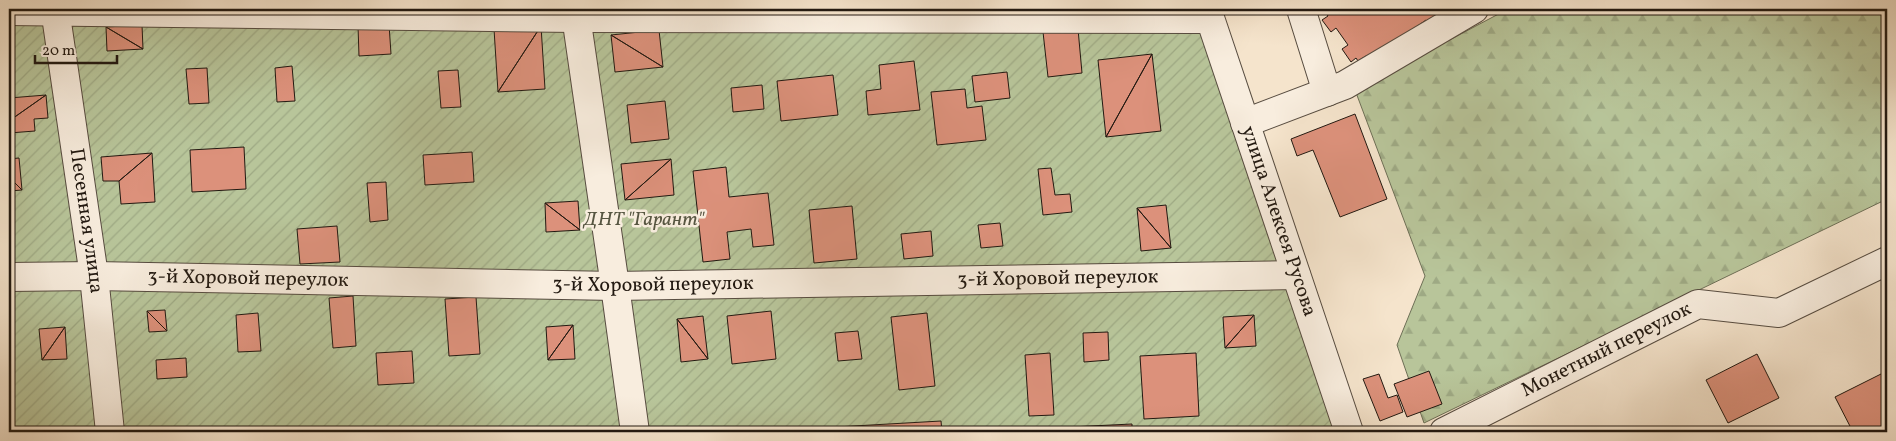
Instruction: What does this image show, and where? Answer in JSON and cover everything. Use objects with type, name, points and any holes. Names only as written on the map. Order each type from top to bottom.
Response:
[{"type":"street","points":[[1301,9],[1327,92]]},
{"type":"street","points":[[1245,123],[1345,85],[1474,9]]},
{"type":"street","name":"Песенная улица","points":[[56,10],[94,276],[110,432]]},
{"type":"street","points":[[9,11],[1209,14]]},
{"type":"street","points":[[575,13],[635,432]]},
{"type":"street","name":"улица Алексея Русова","points":[[1209,14],[1349,432]]},
{"type":"street","name":"Монетный переулок","points":[[1444,432],[1698,304],[1779,313],[1887,261]]},
{"type":"street","name":"3-й Хоровой переулок","points":[[9,277],[94,276],[615,286],[1296,275]]},
{"type":"green space","name":"ДНТ \"Гарант\"","points":[[9,9],[1212,9],[1344,432],[9,432]]},
{"type":"green space","points":[[1508,9],[1887,9],[1887,199],[1424,423],[1397,345],[1425,276],[1355,90]]},
{"type":"building","points":[[1331,9],[1447,9],[1449,13],[1430,26],[1426,20],[1368,61],[1366,56],[1358,61],[1356,58],[1351,62],[1342,49],[1348,45],[1336,28],[1331,32],[1322,20],[1328,16],[1326,13]]},
{"type":"building","points":[[389,24],[391,54],[359,56],[358,26]]},
{"type":"building","points":[[142,25],[143,49],[106,27]]},
{"type":"building","points":[[541,26],[545,89],[498,92]]},
{"type":"building","points":[[541,26],[498,92],[494,29]]},
{"type":"building","points":[[106,27],[143,49],[107,51]]},
{"type":"building","points":[[1078,29],[1082,73],[1048,77],[1043,32]]},
{"type":"building","points":[[659,30],[663,67],[611,35]]},
{"type":"building","points":[[611,35],[663,67],[615,72]]},
{"type":"building","points":[[1152,54],[1161,131],[1106,137]]},
{"type":"building","points":[[1152,54],[1106,137],[1098,60]]},
{"type":"building","points":[[914,61],[920,110],[868,115],[866,91],[881,89],[879,65]]},
{"type":"building","points":[[292,66],[295,101],[277,102],[275,68]]},
{"type":"building","points":[[207,68],[209,103],[189,104],[186,69]]},
{"type":"building","points":[[458,70],[461,107],[441,108],[438,71]]},
{"type":"building","points":[[1007,72],[1010,98],[975,102],[972,76]]},
{"type":"building","points":[[833,75],[838,115],[781,121],[777,81]]},
{"type":"building","points":[[762,85],[764,109],[733,112],[731,88]]},
{"type":"building","points":[[965,89],[967,108],[982,106],[986,140],[937,145],[931,92]]},
{"type":"building","points":[[46,95],[48,118],[34,119],[35,131],[9,133],[9,121]]},
{"type":"building","points":[[46,95],[9,121],[9,98]]},
{"type":"building","points":[[665,101],[669,139],[631,143],[627,105]]},
{"type":"building","points":[[1355,114],[1387,199],[1340,217],[1313,150],[1297,156],[1291,139]]},
{"type":"building","points":[[244,147],[246,189],[192,192],[190,150]]},
{"type":"building","points":[[472,152],[474,182],[425,185],[423,155]]},
{"type":"building","points":[[152,153],[119,181],[103,181],[101,157]]},
{"type":"building","points":[[152,153],[155,202],[121,204],[119,181]]},
{"type":"building","points":[[19,158],[22,190],[9,177],[9,159]]},
{"type":"building","points":[[671,159],[625,200],[621,164]]},
{"type":"building","points":[[671,159],[674,195],[625,200]]},
{"type":"building","points":[[726,167],[729,197],[768,193],[774,245],[753,247],[751,229],[727,232],[730,259],[703,262],[693,171]]},
{"type":"building","points":[[1051,168],[1055,195],[1070,194],[1072,212],[1043,215],[1038,169]]},
{"type":"building","points":[[9,177],[22,190],[9,191]]},
{"type":"building","points":[[386,182],[388,220],[370,222],[367,183]]},
{"type":"building","points":[[578,201],[580,230],[545,203]]},
{"type":"building","points":[[545,203],[580,230],[546,232]]},
{"type":"building","points":[[1166,205],[1171,248],[1137,208]]},
{"type":"building","points":[[852,206],[857,259],[814,263],[809,210]]},
{"type":"building","points":[[1137,208],[1171,248],[1141,251]]},
{"type":"building","points":[[1000,223],[1003,246],[981,248],[978,225]]},
{"type":"building","points":[[337,226],[340,262],[300,264],[297,229]]},
{"type":"building","points":[[931,231],[933,256],[904,259],[901,234]]},
{"type":"building","points":[[353,296],[356,346],[333,348],[329,298]]},
{"type":"building","points":[[476,297],[480,354],[449,356],[445,299]]},
{"type":"building","points":[[165,310],[167,331],[147,311]]},
{"type":"building","points":[[147,311],[167,331],[149,332]]},
{"type":"building","points":[[771,311],[776,359],[732,364],[727,316]]},
{"type":"building","points":[[258,313],[261,351],[238,352],[236,315]]},
{"type":"building","points":[[927,313],[935,386],[899,390],[891,317]]},
{"type":"building","points":[[1254,315],[1256,346],[1225,348]]},
{"type":"building","points":[[1254,315],[1225,348],[1223,317]]},
{"type":"building","points":[[703,316],[708,359],[677,319]]},
{"type":"building","points":[[677,319],[708,359],[681,362]]},
{"type":"building","points":[[573,325],[575,359],[548,360]]},
{"type":"building","points":[[573,325],[548,360],[546,327]]},
{"type":"building","points":[[65,327],[42,360],[39,329]]},
{"type":"building","points":[[65,327],[67,359],[42,360]]},
{"type":"building","points":[[858,331],[862,359],[838,361],[835,333]]},
{"type":"building","points":[[1108,332],[1109,360],[1084,362],[1083,333]]},
{"type":"building","points":[[412,351],[414,383],[378,385],[376,353]]},
{"type":"building","points":[[1050,353],[1054,415],[1029,416],[1025,355]]},
{"type":"building","points":[[1196,353],[1199,416],[1144,419],[1140,356]]},
{"type":"building","points":[[1757,354],[1779,398],[1728,423],[1706,380]]},
{"type":"building","points":[[186,358],[187,377],[157,379],[156,360]]},
{"type":"building","points":[[1429,371],[1442,404],[1407,417],[1394,384]]},
{"type":"building","points":[[1887,371],[1887,430],[1882,432],[1853,432],[1835,397]]},
{"type":"building","points":[[1379,374],[1388,398],[1397,395],[1403,412],[1380,421],[1363,379]]},
{"type":"building","points":[[941,421],[942,432],[836,432],[836,427]]},
{"type":"building","points":[[1132,424],[1132,432],[1070,432],[1070,427]]}]
